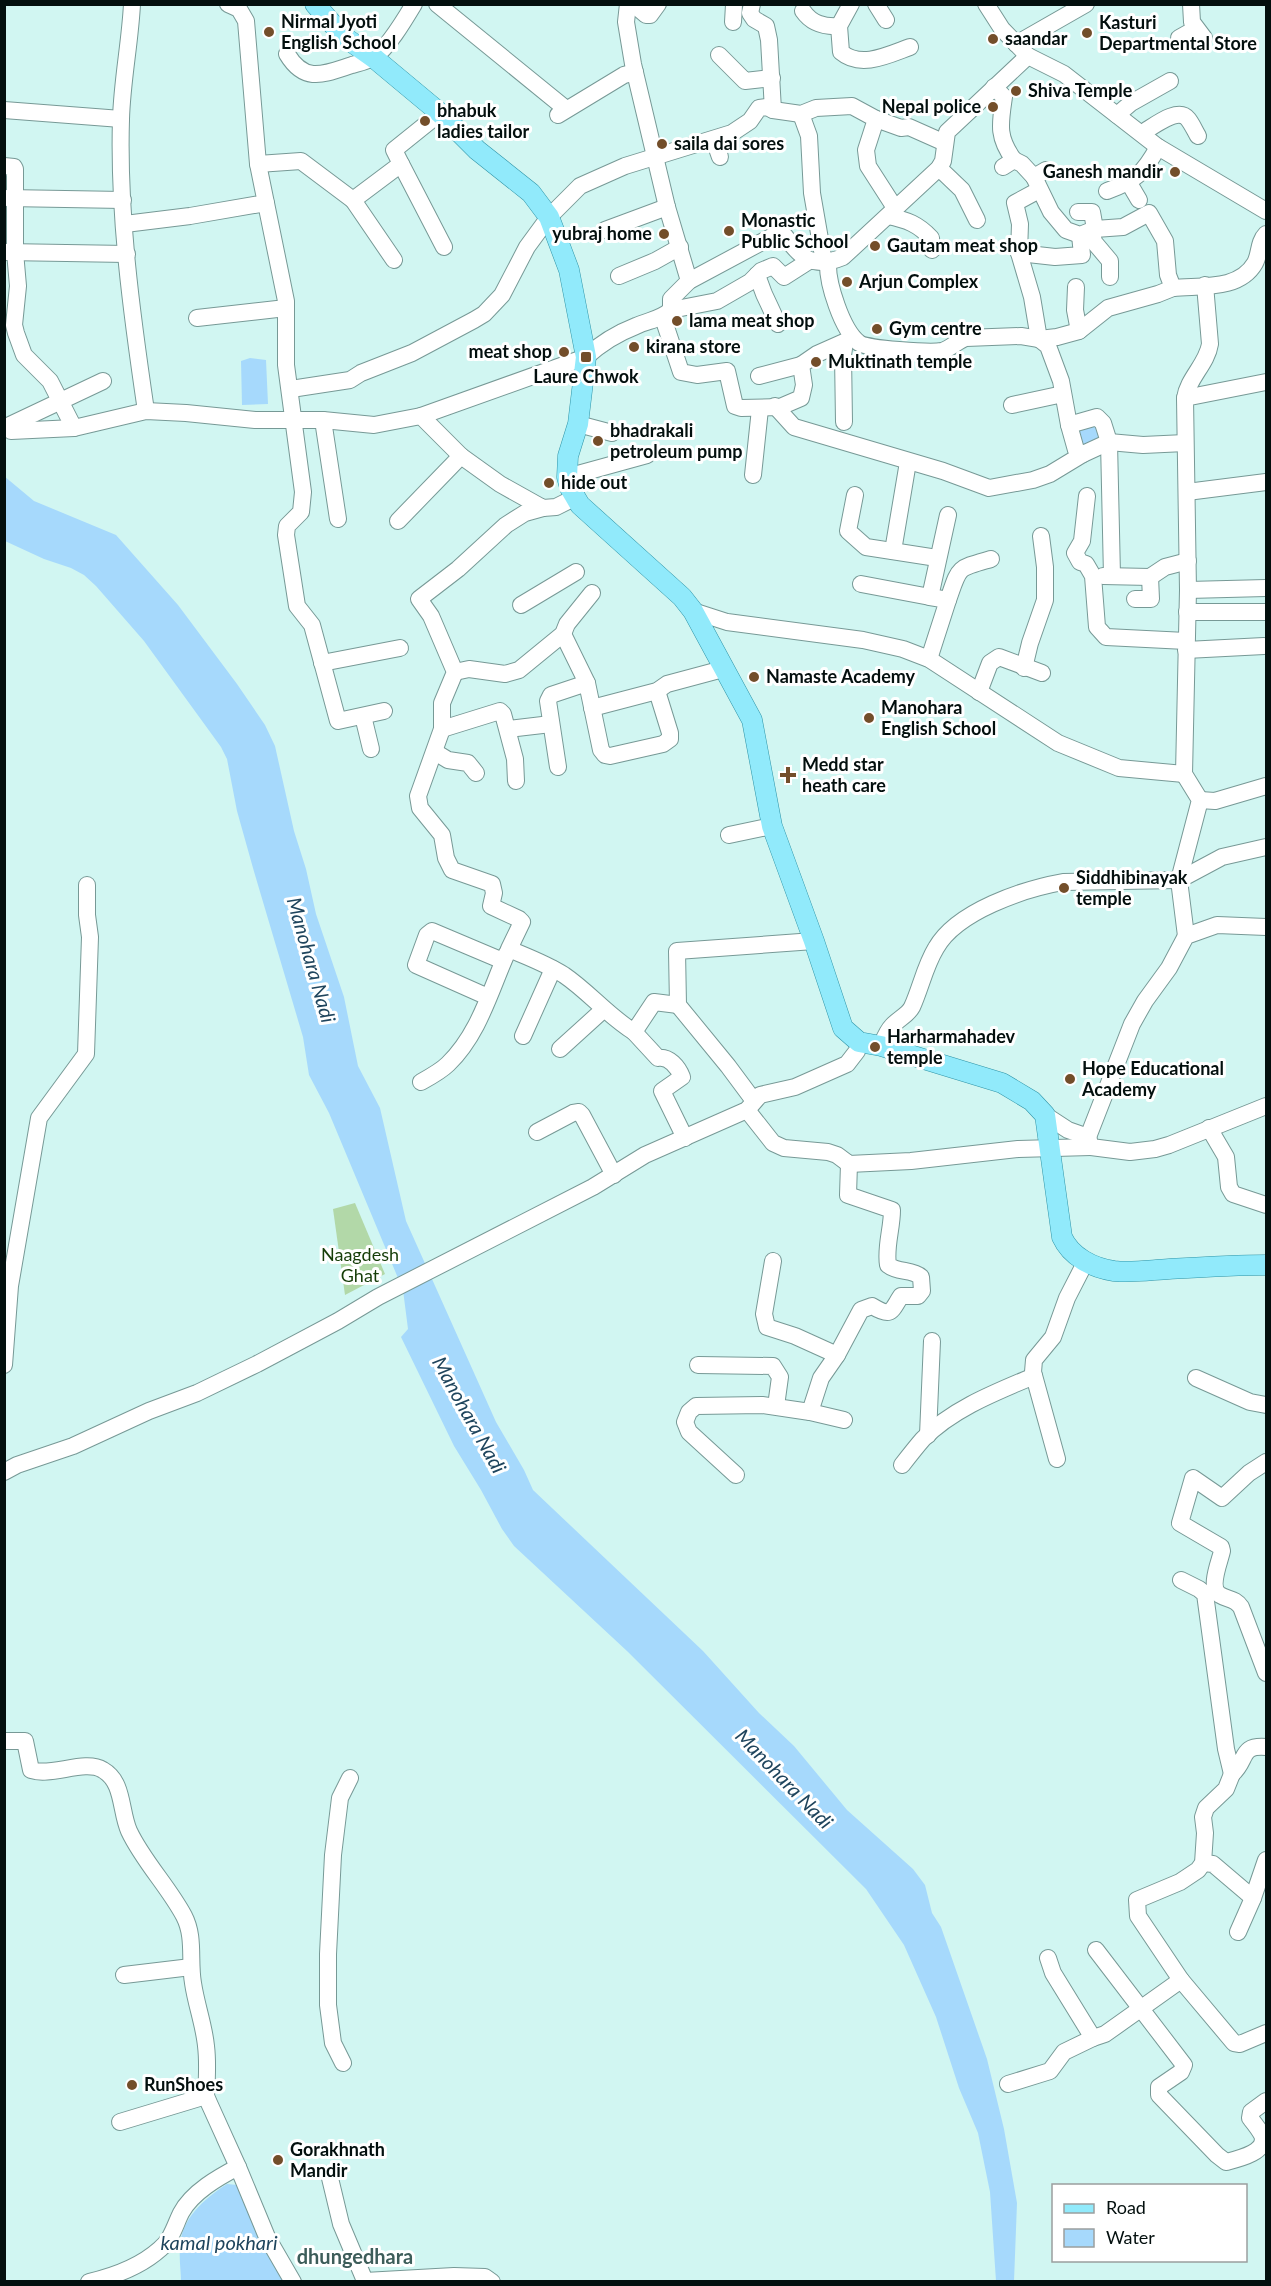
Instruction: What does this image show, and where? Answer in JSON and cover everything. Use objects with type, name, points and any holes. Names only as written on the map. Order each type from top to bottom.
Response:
[{"type":"main road","points":[[315,4],[344,36],[440,113],[477,150],[531,193],[549,217],[569,270],[586,357],[578,424],[568,456],[567,477],[574,498],[681,597],[693,611],[753,720],[772,826],[843,1028],[859,1042],[881,1046],[1002,1083],[1032,1101],[1045,1115],[1062,1237],[1074,1253],[1093,1266],[1125,1272],[1266,1265]]},
{"type":"street","points":[[132,4],[121,119],[123,200],[137,351],[147,411]]},
{"type":"street","points":[[228,4],[239,9],[246,21],[258,164],[286,308],[286,365],[303,492],[301,512],[287,526],[286,535],[297,606],[312,625],[338,721],[384,711]]},
{"type":"street","points":[[287,54],[294,66],[304,73],[324,74],[374,58],[398,29],[414,4]]},
{"type":"street","points":[[437,4],[562,112],[624,75],[635,72]]},
{"type":"street","points":[[658,4],[650,15],[646,15],[631,4],[626,22],[654,158],[689,281]]},
{"type":"street","points":[[851,4],[839,26],[841,52],[848,59],[861,61],[910,48]]},
{"type":"street","points":[[876,4],[886,20]]},
{"type":"street","points":[[669,309],[717,301],[750,282],[760,271],[773,266],[784,277],[820,262],[843,257],[939,168],[943,161],[947,132],[994,87],[1022,50],[1086,4]]},
{"type":"street","points":[[1179,38],[1200,34],[1190,13],[1191,4]]},
{"type":"street","points":[[990,5],[1002,29],[1022,50],[1064,74],[1158,147],[1264,204]]},
{"type":"street","points":[[733,22],[743,6],[754,19],[766,26],[770,40],[773,110]]},
{"type":"street","points":[[803,11],[810,21],[830,27],[839,26]]},
{"type":"street","points":[[719,55],[745,81],[772,78]]},
{"type":"street","points":[[1117,115],[1131,103],[1170,81]]},
{"type":"street","points":[[994,87],[1004,97],[1000,129],[1008,164],[1022,164],[1040,179],[1051,212],[1066,230],[1089,232],[1123,227],[1149,213],[1165,241],[1168,275],[1173,288]]},
{"type":"street","points":[[291,389],[350,380],[412,353],[484,314],[502,295],[527,247],[549,217],[580,186],[624,166],[732,133],[750,121],[759,108],[767,106],[773,110],[801,114],[816,108],[852,106],[876,119],[901,128],[909,127],[945,143]]},
{"type":"street","points":[[4,110],[121,119]]},
{"type":"street","points":[[440,113],[394,150],[444,247]]},
{"type":"street","points":[[801,114],[809,136],[812,194],[820,262],[827,274],[849,340],[843,355],[844,422]]},
{"type":"street","points":[[1142,133],[1181,114],[1188,118],[1198,136]]},
{"type":"street","points":[[876,119],[866,150],[868,166],[892,212],[920,226],[931,238],[932,249]]},
{"type":"street","points":[[714,140],[720,157]]},
{"type":"street","points":[[1107,190],[1129,183],[1147,167],[1158,147]]},
{"type":"street","points":[[258,164],[301,161],[353,200],[394,260]]},
{"type":"street","points":[[353,200],[401,164]]},
{"type":"street","points":[[4,166],[15,169],[10,198],[10,252],[18,286],[14,325],[20,346],[30,362],[50,381],[62,400],[74,428]]},
{"type":"street","points":[[939,168],[962,190],[977,220]]},
{"type":"street","points":[[1040,179],[1015,203],[1020,224],[1019,253],[1032,297],[1039,339],[1048,346],[1061,381],[1076,450],[1083,454]]},
{"type":"street","points":[[1129,183],[1138,200]]},
{"type":"street","points":[[10,198],[123,200]]},
{"type":"street","points":[[125,224],[266,204]]},
{"type":"street","points":[[605,230],[667,207]]},
{"type":"street","points":[[1019,253],[1055,257],[1082,255],[1092,212],[1078,212]]},
{"type":"street","points":[[1089,232],[1094,242],[1110,261],[1110,277]]},
{"type":"street","points":[[759,376],[801,365],[808,358],[849,340],[861,345],[918,352],[946,350],[959,340],[966,338],[1021,336],[1039,339],[1079,331],[1108,308],[1173,288],[1219,285],[1245,276],[1259,255],[1262,239],[1266,234]]},
{"type":"street","points":[[669,309],[689,281],[772,236],[785,236],[795,250],[820,262]]},
{"type":"street","points":[[619,276],[655,261],[680,247]]},
{"type":"street","points":[[10,252],[127,254]]},
{"type":"street","points":[[757,275],[778,324]]},
{"type":"street","points":[[1089,1142],[1132,1024],[1145,1001],[1169,969],[1186,936],[1179,880],[1200,800],[1184,774],[1188,590],[1185,398],[1187,388],[1209,353],[1205,285]]},
{"type":"street","points":[[1076,287],[1075,310],[1079,331]]},
{"type":"street","points":[[103,381],[10,425],[8,428],[11,431],[74,428],[147,411],[255,420],[322,420],[374,424],[421,416],[586,357],[597,347],[636,326],[662,301],[669,309],[681,372],[697,375],[727,371],[735,406],[780,407],[801,398],[804,385],[801,365]]},
{"type":"street","points":[[197,318],[286,308]]},
{"type":"street","points":[[1185,398],[1266,382]]},
{"type":"street","points":[[1011,405],[1064,394]]},
{"type":"street","points":[[767,407],[794,427],[943,471],[989,488],[1033,480],[1050,474],[1083,454],[1109,442],[1143,445],[1185,443]]},
{"type":"street","points":[[753,475],[767,407]]},
{"type":"street","points":[[421,416],[461,456],[501,484],[543,508]]},
{"type":"street","points":[[1069,425],[1097,417],[1103,423],[1109,442],[1112,576]]},
{"type":"street","points":[[322,420],[338,519]]},
{"type":"street","points":[[578,424],[612,433]]},
{"type":"street","points":[[567,477],[647,455]]},
{"type":"street","points":[[398,521],[461,456]]},
{"type":"street","points":[[893,550],[908,462]]},
{"type":"street","points":[[1187,492],[1266,482]]},
{"type":"street","points":[[855,495],[848,531],[866,547],[937,558]]},
{"type":"street","points":[[1087,496],[1082,541],[1075,553],[1080,562],[1086,564],[1093,576],[1097,627],[1106,637],[1186,645],[1264,646]]},
{"type":"street","points":[[421,1082],[447,1066],[465,1045],[481,1017],[522,922],[491,906],[494,893],[492,884],[452,870],[448,865],[442,835],[420,808],[418,796],[442,729],[442,703],[455,672],[431,616],[419,599],[458,569],[506,525],[525,513],[556,507],[574,498]]},
{"type":"street","points":[[930,597],[948,514]]},
{"type":"street","points":[[1024,668],[1045,600],[1045,567],[1041,537]]},
{"type":"street","points":[[929,659],[956,576],[961,568],[990,559]]},
{"type":"street","points":[[1093,576],[1150,577],[1171,564],[1188,561]]},
{"type":"street","points":[[521,605],[576,572]]},
{"type":"street","points":[[1135,599],[1151,599],[1150,577]]},
{"type":"street","points":[[861,584],[948,600]]},
{"type":"street","points":[[1188,590],[1266,588]]},
{"type":"street","points":[[455,672],[468,669],[505,674],[519,670],[563,634],[567,624],[592,593]]},
{"type":"street","points":[[693,611],[727,622],[885,644],[929,659],[1058,743],[1119,768],[1184,774]]},
{"type":"street","points":[[1187,612],[1266,612]]},
{"type":"street","points":[[563,634],[587,683],[601,750],[605,755],[610,756],[663,744],[670,739],[657,691]]},
{"type":"street","points":[[322,663],[400,648]]},
{"type":"street","points":[[979,692],[990,663],[999,657],[1042,673]]},
{"type":"street","points":[[592,708],[657,691],[667,684],[723,669]]},
{"type":"street","points":[[558,767],[548,706],[551,695],[587,683]]},
{"type":"street","points":[[442,729],[496,711],[503,714],[515,759],[516,781]]},
{"type":"street","points":[[363,716],[371,749]]},
{"type":"street","points":[[508,729],[551,723]]},
{"type":"street","points":[[435,752],[448,760],[468,763],[476,773]]},
{"type":"street","points":[[1200,800],[1215,801],[1266,786]]},
{"type":"street","points":[[729,835],[772,826]]},
{"type":"street","points":[[881,1046],[891,1026],[910,1010],[926,966],[937,945],[965,919],[992,903],[1048,884],[1063,882],[1179,880],[1222,857],[1266,847]]},
{"type":"street","points":[[4,1365],[10,1286],[39,1118],[86,1054],[90,938],[87,885]]},
{"type":"street","points":[[1186,936],[1217,925],[1266,927]]},
{"type":"street","points":[[488,997],[416,965],[427,935],[432,931],[553,969],[565,976],[603,1010],[634,1032],[658,1058],[662,1057],[670,1061],[681,1073],[682,1077],[662,1090],[685,1138]]},
{"type":"street","points":[[814,941],[676,951],[678,1005],[728,1066],[773,1143],[784,1148],[828,1152],[837,1155],[849,1164],[911,1161],[1018,1149],[1050,1149],[1089,1142]]},
{"type":"street","points":[[523,1036],[553,969]]},
{"type":"street","points":[[634,1032],[654,1002],[678,1005]]},
{"type":"street","points":[[560,1049],[603,1010]]},
{"type":"street","points":[[4,1472],[17,1465],[73,1446],[149,1411],[197,1393],[288,1348],[378,1297],[614,1174],[645,1155],[751,1105],[760,1095],[804,1084],[847,1064],[857,1051],[859,1042]]},
{"type":"street","points":[[1045,1115],[1089,1142],[1130,1152],[1155,1149],[1266,1106]]},
{"type":"street","points":[[537,1132],[579,1112],[614,1174]]},
{"type":"street","points":[[1209,1128],[1226,1157],[1229,1187],[1233,1194],[1266,1205]]},
{"type":"street","points":[[810,1412],[821,1378],[837,1355],[861,1310],[872,1306],[883,1313],[889,1312],[894,1310],[901,1296],[918,1296],[922,1291],[921,1276],[917,1273],[895,1270],[888,1265],[892,1210],[848,1195],[849,1164]]},
{"type":"street","points":[[773,1261],[764,1314],[767,1327],[837,1355]]},
{"type":"street","points":[[1057,1459],[1034,1376],[1034,1360],[1053,1337],[1067,1298],[1086,1261]]},
{"type":"street","points":[[927,1435],[932,1341]]},
{"type":"street","points":[[698,1365],[773,1366],[780,1377],[776,1406]]},
{"type":"street","points":[[902,1465],[927,1435],[950,1418],[994,1393],[1034,1376]]},
{"type":"street","points":[[1196,1378],[1250,1402],[1266,1405]]},
{"type":"street","points":[[736,1475],[689,1432],[685,1422],[689,1412],[696,1406],[776,1406],[844,1420]]},
{"type":"street","points":[[1232,1774],[1226,1749],[1210,1593],[1215,1584],[1222,1551],[1221,1547],[1180,1523],[1193,1478],[1222,1498],[1249,1473],[1266,1462]]},
{"type":"street","points":[[1181,1580],[1238,1602],[1266,1672]]},
{"type":"street","points":[[4,1741],[25,1741],[31,1770],[39,1773],[100,1767],[117,1785],[130,1832],[184,1917],[191,1941],[191,1967],[206,2045],[206,2096],[267,2237],[291,2280]]},
{"type":"street","points":[[1266,1747],[1254,1746],[1246,1751],[1226,1789],[1206,1808],[1203,1818],[1205,1833],[1203,1863],[1198,1870],[1180,1882],[1137,1900],[1138,1916],[1181,1980],[1234,2043],[1240,2044],[1266,2033]]},
{"type":"street","points":[[343,2063],[333,2043],[328,2005],[328,1954],[333,1855],[340,1798],[351,1778]]},
{"type":"street","points":[[1238,1932],[1266,1860]]},
{"type":"street","points":[[1203,1863],[1213,1864],[1253,1898]]},
{"type":"street","points":[[1096,1950],[1184,2065],[1181,2072],[1159,2087],[1159,2095],[1217,2156],[1226,2162],[1258,2150],[1263,2144],[1263,2138],[1250,2118],[1251,2112],[1266,2101]]},
{"type":"street","points":[[1048,1958],[1053,1973],[1093,2038]]},
{"type":"street","points":[[124,1975],[191,1967]]},
{"type":"street","points":[[1008,2084],[1050,2071],[1064,2052],[1105,2034],[1181,1980]]},
{"type":"street","points":[[120,2122],[206,2096]]},
{"type":"street","points":[[90,2282],[115,2276],[161,2249],[182,2212],[193,2198],[221,2176],[238,2167]]},
{"type":"street","points":[[329,2174],[340,2224],[365,2281],[485,2277],[492,2282]]},
{"type":"green space","name":"Naagdesh Ghat","points":[[355,1203],[385,1274],[345,1295],[333,1209]]},
{"type":"water","points":[[250,358],[266,360],[268,404],[242,405],[241,361]]},
{"type":"water","points":[[1096,419],[1105,438],[1081,449],[1076,425]]},
{"type":"water","name":"Manohara Nadi","points":[[4,476],[34,501],[116,535],[178,605],[265,725],[275,746],[316,914],[344,997],[358,1066],[380,1108],[406,1221],[496,1422],[533,1490],[703,1651],[759,1713],[794,1746],[847,1810],[913,1869],[925,1885],[932,1913],[941,1927],[987,2059],[1004,2129],[1017,2203],[1014,2281],[996,2281],[990,2192],[978,2133],[959,2088],[936,2017],[904,1945],[866,1889],[627,1651],[514,1546],[454,1446],[401,1337],[408,1329],[403,1290],[329,1113],[309,1075],[303,1037],[237,811],[227,759],[221,747],[144,641],[96,586],[84,575],[71,568],[44,559],[5,541]]},
{"type":"water","name":"kamal pokhari","points":[[227,2184],[237,2185],[255,2231],[284,2281],[181,2282],[180,2253],[184,2228],[202,2203]]},
{"type":"place","name":"Nirmal Jyoti English School","points":[[269,32]]},
{"type":"place","name":"Kasturi Departmental Store","points":[[1087,33]]},
{"type":"place","name":"saandar","points":[[993,39]]},
{"type":"place","name":"Shiva Temple","points":[[1016,91]]},
{"type":"place","name":"Nepal police","points":[[993,107]]},
{"type":"place","name":"bhabuk ladies tailor","points":[[425,121]]},
{"type":"place","name":"saila dai sores","points":[[662,144]]},
{"type":"place","name":"Ganesh mandir","points":[[1175,172]]},
{"type":"place","name":"Monastic Public School","points":[[729,231]]},
{"type":"place","name":"yubraj home","points":[[664,234]]},
{"type":"place","name":"Gautam meat shop","points":[[875,246]]},
{"type":"place","name":"Arjun Complex","points":[[847,282]]},
{"type":"place","name":"lama meat shop","points":[[677,321]]},
{"type":"place","name":"Gym centre","points":[[877,329]]},
{"type":"place","name":"kirana store","points":[[634,347]]},
{"type":"place","name":"meat shop","points":[[564,352]]},
{"type":"place","name":"Laure Chwok","points":[[586,357]]},
{"type":"place","name":"Muktinath temple","points":[[816,362]]},
{"type":"place","name":"bhadrakali petroleum pump","points":[[598,441]]},
{"type":"place","name":"hide out","points":[[549,483]]},
{"type":"place","name":"Namaste Academy","points":[[754,677]]},
{"type":"place","name":"Manohara English School","points":[[869,718]]},
{"type":"place","name":"Medd star heath care","points":[[788,775]]},
{"type":"place","name":"Siddhibinayak temple","points":[[1064,888]]},
{"type":"place","name":"Harharmahadev temple","points":[[875,1047]]},
{"type":"place","name":"Hope Educational Academy","points":[[1070,1079]]},
{"type":"place","name":"RunShoes","points":[[132,2085]]},
{"type":"place","name":"Gorakhnath Mandir","points":[[278,2160]]},
{"type":"district","name":"dhungedhara","points":[[355,2257]]}]
